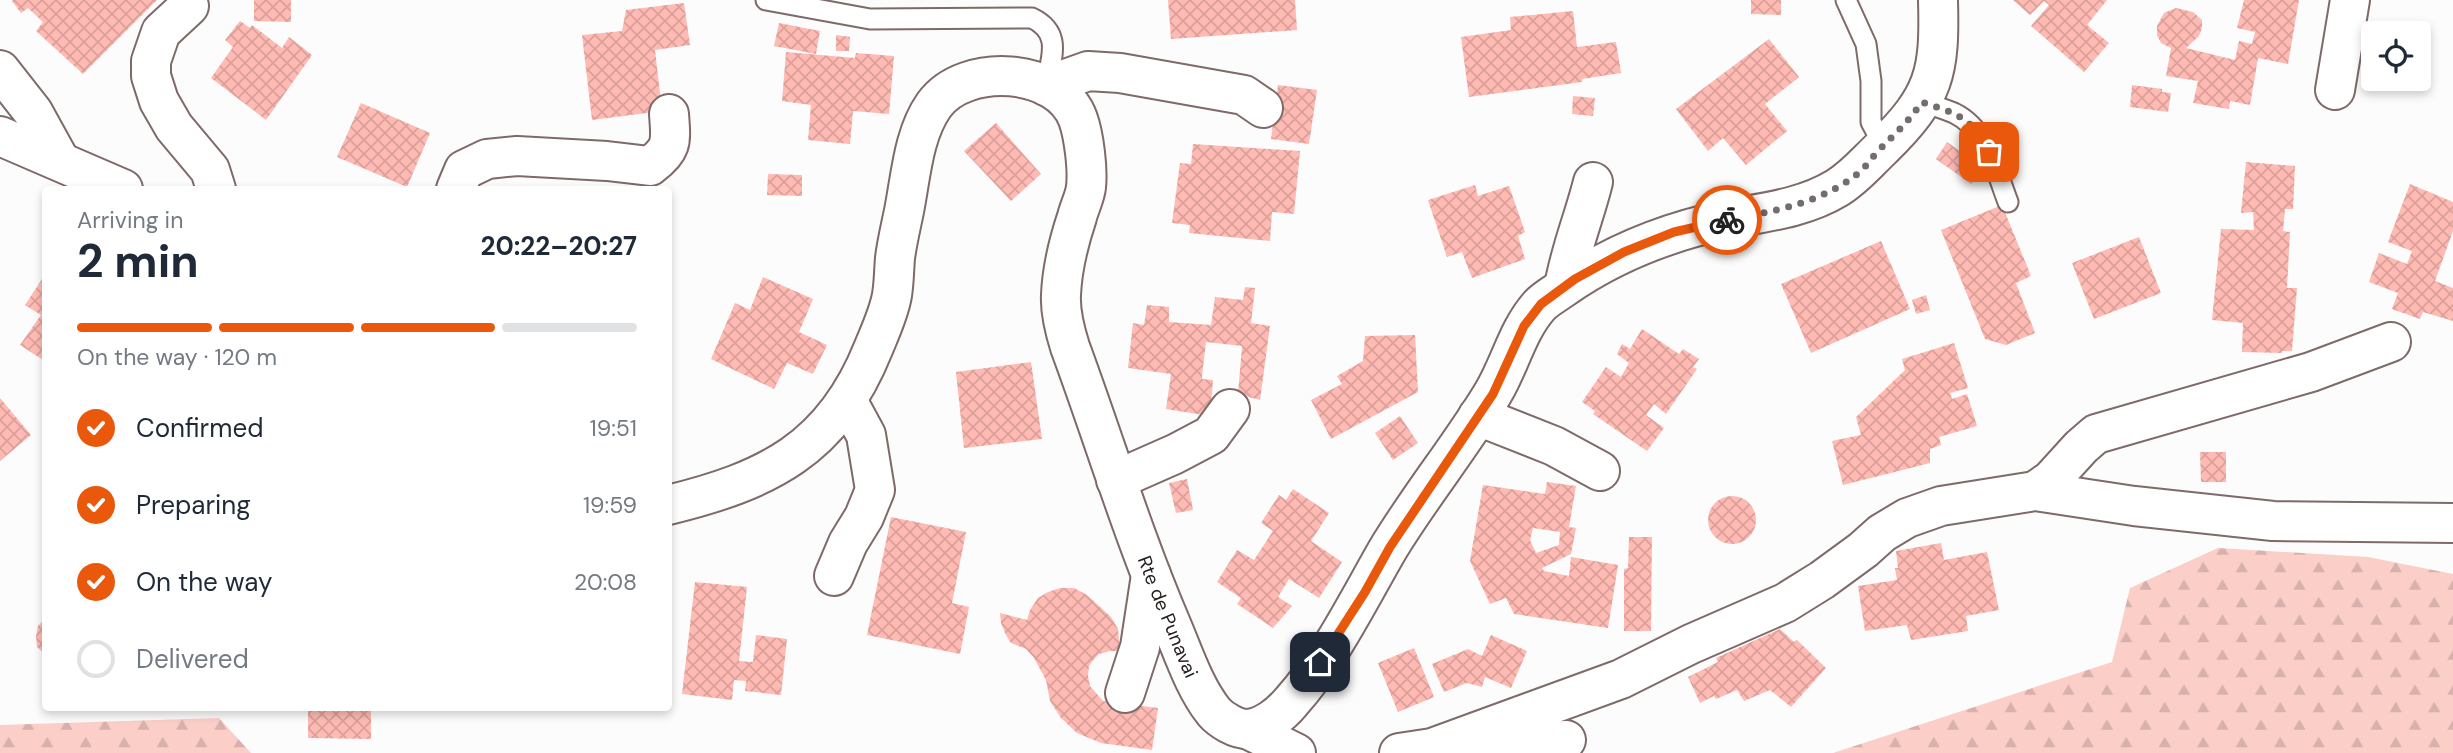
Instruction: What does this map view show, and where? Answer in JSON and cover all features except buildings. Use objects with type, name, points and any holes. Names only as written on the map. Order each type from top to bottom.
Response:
[{"type":"street","points":[[1247,729],[1276,717],[1293,700],[1339,634],[1390,547],[1493,394],[1524,326],[1541,304],[1564,287],[1624,252],[1674,232],[1774,212],[1810,201],[1837,188],[1863,169],[1906,125],[1922,102],[1934,75],[1938,52],[1938,0]]},
{"type":"street","points":[[2335,90],[2350,0]]},
{"type":"street","points":[[189,6],[161,32],[151,61],[151,76],[159,102],[174,127],[210,170],[215,186]]},
{"type":"street","points":[[0,70],[33,112],[60,161]]},
{"type":"street","points":[[1046,86],[1088,71],[1120,73],[1244,95],[1263,108]]},
{"type":"street","name":"Rte de Punavai","points":[[672,504],[730,488],[768,472],[812,442],[847,400],[865,369],[892,296],[895,256],[915,154],[921,132],[935,103],[954,87],[987,76],[1002,75],[1046,86],[1064,97],[1076,114],[1083,134],[1086,187],[1075,221],[1061,296],[1070,347],[1116,480],[1190,668],[1206,700],[1221,718],[1296,753]]},
{"type":"street","points":[[457,186],[464,170],[487,159],[517,156],[650,166],[666,154],[671,141],[669,114]]},
{"type":"street","points":[[0,136],[116,186]]},
{"type":"street","points":[[1564,287],[1569,259],[1585,216],[1593,182]]},
{"type":"street","points":[[2035,491],[2051,480],[2096,434],[2311,372],[2391,342]]},
{"type":"street","points":[[834,576],[875,490],[866,435],[847,400]]},
{"type":"street","points":[[1116,480],[1211,435],[1230,409]]},
{"type":"street","points":[[1478,416],[1554,446],[1600,471]]},
{"type":"street","points":[[1416,750],[1620,679],[1785,603],[1822,580],[1882,533],[1907,518],[1941,506],[2035,491],[2134,506],[2273,521],[2448,520]]},
{"type":"street","points":[[1125,693],[1140,647],[1152,575]]},
{"type":"street","points":[[1416,750],[1566,740]]},
{"type":"lane","points":[[766,0],[870,19],[1032,18],[1042,23],[1050,33],[1053,43],[1046,86]]},
{"type":"lane","points":[[1846,0],[1866,44],[1871,80],[1871,122],[1884,146]]},
{"type":"lane","points":[[1922,102],[1956,114],[1975,128],[1989,152],[2008,202]]},
{"type":"green space","points":[[2218,548],[2368,557],[2453,574],[2453,753],[1833,753],[2112,662],[2130,588]]},
{"type":"green space","points":[[219,718],[251,753],[0,753],[0,725]]},
{"type":"way so far","points":[[1727,220],[1774,212],[1810,201],[1837,188],[1863,169],[1878,150],[1906,125],[1922,102],[1956,114],[1975,128],[1989,152]]},
{"type":"route","points":[[1320,662],[1390,547],[1493,394],[1524,326],[1541,304],[1575,279],[1624,252],[1674,232],[1727,220]]}]
